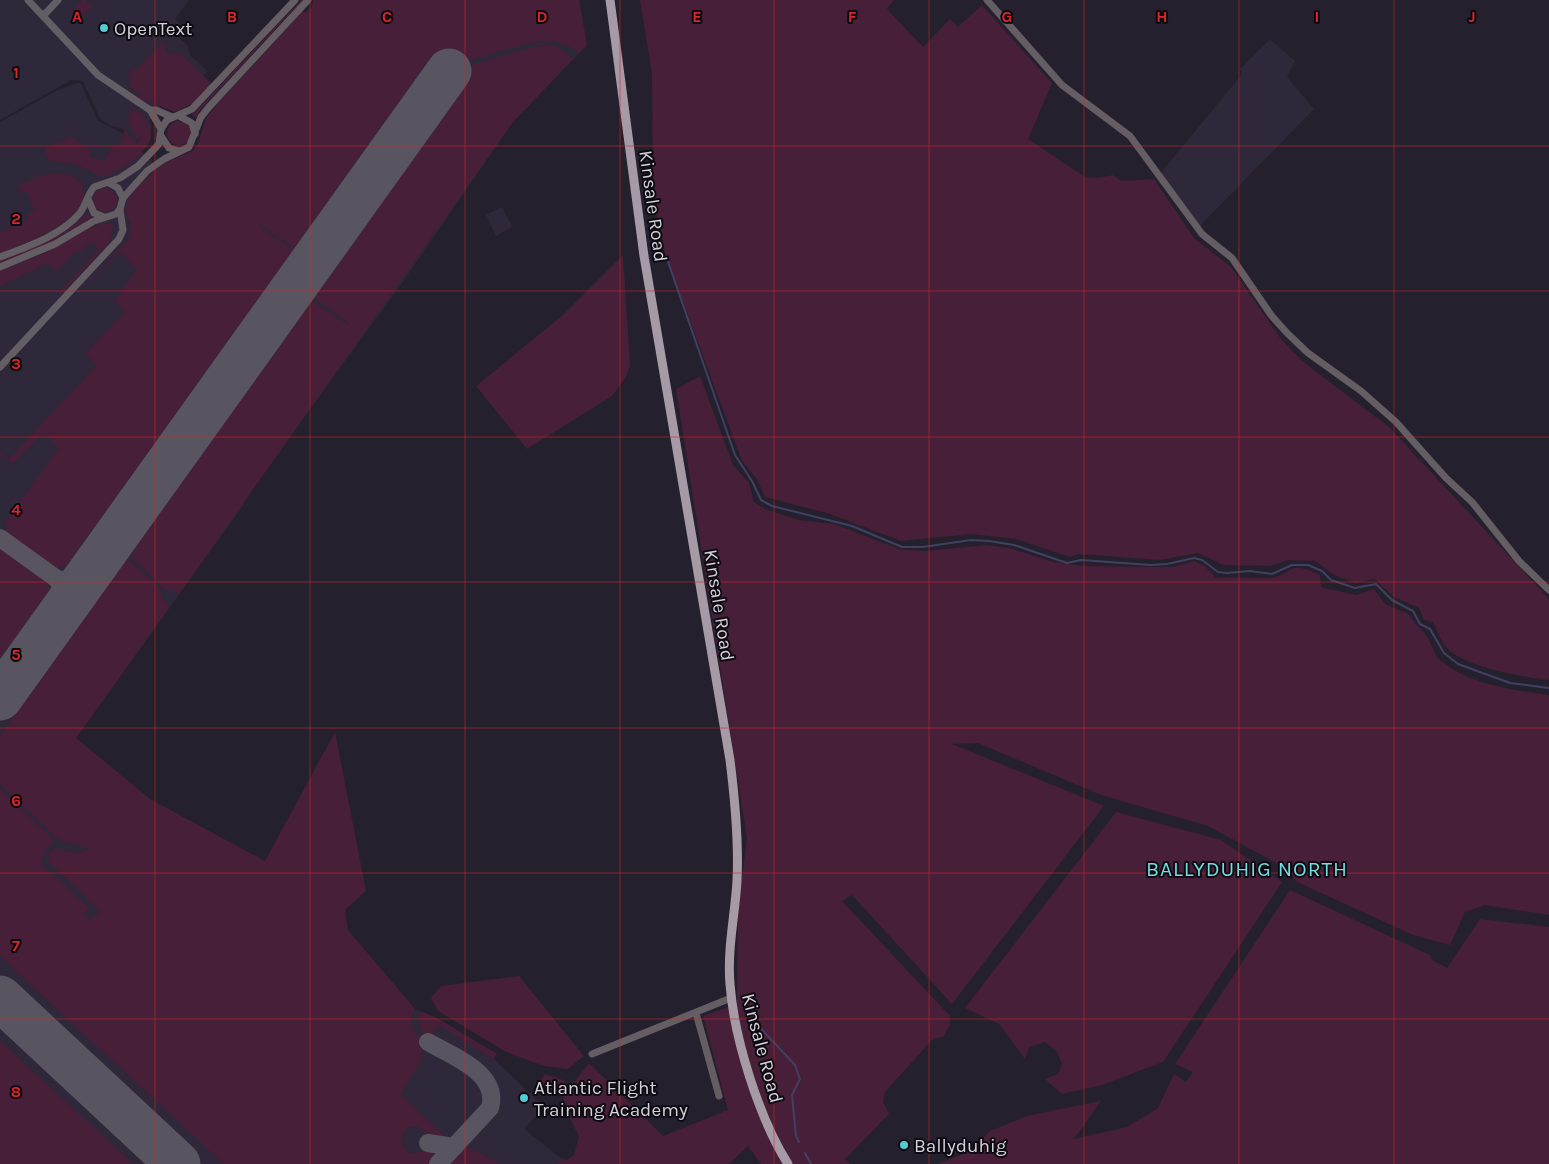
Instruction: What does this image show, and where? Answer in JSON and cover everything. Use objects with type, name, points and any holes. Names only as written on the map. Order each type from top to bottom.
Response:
[{"type":"main road","name":"Kinsale Road","points":[[604,0],[614,46]]},
{"type":"main road","name":"Kinsale Road","points":[[610,0],[614,46],[644,256],[730,760],[736,807],[737,864],[730,982],[731,998],[740,1038],[756,1092],[770,1130],[788,1164]]},
{"type":"street","points":[[28,0],[98,75],[150,110],[165,145],[179,151]]},
{"type":"street","points":[[44,15],[58,0]]},
{"type":"street","points":[[0,257],[33,244],[60,229],[79,214],[94,187],[120,178],[138,166],[157,147],[161,132],[175,117],[192,109],[295,0]]},
{"type":"street","points":[[0,367],[119,239],[123,230],[120,210],[123,198],[147,171],[189,147],[195,137],[198,124],[209,106],[308,0]]},
{"type":"street","points":[[987,0],[1062,85],[1130,136],[1202,234],[1232,258],[1271,314],[1287,333],[1308,354],[1379,406],[1472,502],[1520,561],[1549,590]]},
{"type":"street","points":[[150,110],[156,110],[192,123],[195,137]]},
{"type":"street","points":[[108,183],[118,188],[123,198]]},
{"type":"street","points":[[88,199],[94,213],[122,220]]},
{"type":"street","points":[[0,267],[55,244],[94,221],[111,216],[120,210]]},
{"type":"street","points":[[592,1054],[731,998]]},
{"type":"street","points":[[696,1013],[719,1096]]},
{"type":"shaded area","points":[[0,0],[189,0],[175,19],[182,26],[175,34],[188,46],[190,55],[208,71],[179,99],[162,104],[150,120],[148,130],[136,143],[124,129],[110,126],[100,118],[83,81],[71,80],[0,120]]},
{"type":"shaded area","points":[[82,0],[85,0],[92,7],[80,20],[75,16],[73,20],[71,12]]},
{"type":"shaded area","points":[[303,0],[201,109],[196,118],[192,115]]},
{"type":"shaded area","points":[[313,0],[579,0],[587,45],[579,53],[562,44],[542,41],[501,51],[450,67],[432,55],[294,248],[260,224],[259,226],[293,250],[66,566],[53,568],[7,535],[6,521],[59,448],[43,433],[13,464],[0,455],[0,451],[9,459],[97,365],[85,354],[125,312],[115,301],[137,269],[120,252],[82,290],[129,239],[131,226],[125,211],[128,200],[135,189],[163,163],[191,152],[197,146],[206,119],[217,104],[302,12],[306,12],[312,7]]},
{"type":"shaded area","points":[[579,0],[587,45],[513,122],[402,283],[244,500],[245,503],[76,738],[42,798],[412,1008],[432,1016],[493,1058],[544,1107],[524,1129],[562,1159],[567,1160],[563,1164],[0,1164],[0,122],[56,91],[80,82],[98,121],[122,133],[195,201],[337,24]]},
{"type":"shaded area","points":[[640,0],[894,0],[887,9],[923,47],[950,19],[958,27],[982,5],[1052,83],[1028,139],[1085,177],[1098,178],[1113,175],[1121,181],[1154,179],[1194,238],[1231,267],[1281,339],[1302,361],[1389,427],[1549,599],[1549,680],[1494,670],[1454,654],[1440,638],[1433,622],[1424,620],[1419,608],[1394,597],[1374,579],[1356,583],[1336,576],[1315,561],[1288,560],[1270,566],[1223,565],[1198,553],[1160,560],[1078,554],[1070,557],[1016,539],[971,534],[901,541],[827,513],[765,497],[757,479],[742,461],[666,256],[653,200],[652,73]]},
{"type":"shaded area","points":[[1270,39],[1295,61],[1287,77],[1314,109],[1198,228],[1159,175],[1242,74],[1240,69]]},
{"type":"shaded area","points":[[164,41],[166,54],[180,54],[212,84],[195,102],[175,112],[138,97],[140,94],[129,86],[131,82],[128,73],[138,68]]},
{"type":"shaded area","points":[[554,45],[573,59],[513,122],[179,594],[172,590],[165,590],[130,555],[312,301],[348,325],[349,323],[314,298],[469,81],[454,70],[538,46]]},
{"type":"shaded area","points":[[135,108],[147,119],[146,132],[150,120],[150,140],[143,152],[121,168],[100,176],[76,164],[54,162],[48,159],[45,151],[47,147],[71,137],[91,151],[89,157],[104,161],[112,147],[120,144],[124,137],[124,129],[137,143],[142,136],[139,139],[134,133],[130,126],[129,118],[130,110],[133,112]]},
{"type":"shaded area","points":[[179,121],[188,124],[191,133],[188,142],[179,145],[170,142],[167,133],[170,124]]},
{"type":"shaded area","points":[[53,173],[69,175],[79,181],[84,196],[80,207],[56,228],[24,244],[0,253],[0,232],[28,220],[26,215],[35,211],[26,191],[21,192],[18,185]]},
{"type":"shaded area","points":[[105,188],[114,191],[117,200],[114,209],[105,212],[96,209],[93,200],[96,191]]},
{"type":"shaded area","points":[[502,207],[512,227],[496,236],[486,215]]},
{"type":"shaded area","points":[[86,213],[91,216],[89,219],[68,232],[0,264],[0,260],[51,238],[79,221]]},
{"type":"shaded area","points":[[107,222],[113,225],[111,240],[61,294],[58,293],[98,250],[94,243],[88,244],[79,254],[76,251],[57,271],[48,263],[0,286],[0,271],[38,256],[89,228]]},
{"type":"shaded area","points":[[623,255],[630,365],[626,377],[612,396],[527,449],[476,386],[563,315]]},
{"type":"shaded area","points":[[700,376],[733,465],[749,483],[754,502],[765,509],[798,520],[834,524],[899,549],[924,551],[987,545],[1013,549],[1053,562],[1083,566],[1173,567],[1194,561],[1204,565],[1216,578],[1268,578],[1276,577],[1295,568],[1301,568],[1320,575],[1321,587],[1356,595],[1374,589],[1385,604],[1409,614],[1426,635],[1439,659],[1464,675],[1491,685],[1549,695],[1549,915],[1485,905],[1465,912],[1450,945],[1413,935],[1297,882],[1287,869],[1208,826],[1101,795],[978,743],[952,744],[1104,806],[952,1004],[852,895],[842,901],[950,1016],[950,1025],[943,1037],[933,1039],[885,1092],[883,1102],[889,1114],[845,1159],[850,1164],[761,1164],[748,1146],[729,1164],[557,1164],[562,1159],[567,1160],[574,1155],[579,1136],[568,1115],[563,1097],[589,1063],[663,1136],[728,1110],[703,1016],[737,1004],[738,909],[747,838],[676,389]]},
{"type":"shaded area","points":[[0,545],[44,577],[50,589],[0,658]]},
{"type":"shaded area","points":[[127,558],[161,590],[163,600],[170,606],[76,738],[150,799],[265,861],[335,732],[366,891],[345,910],[348,930],[415,1009],[411,1019],[413,1028],[427,1044],[420,1056],[423,1058],[400,1094],[442,1134],[445,1143],[428,1140],[424,1130],[416,1126],[407,1128],[401,1139],[404,1148],[411,1153],[419,1152],[427,1146],[443,1148],[431,1164],[224,1164],[0,956],[0,789],[53,839],[52,844],[41,861],[42,865],[89,908],[84,914],[90,920],[100,911],[48,861],[50,853],[55,849],[78,853],[90,848],[59,840],[0,784],[0,736]]},
{"type":"shaded area","points":[[1116,812],[1221,840],[1282,882],[1163,1062],[1102,1085],[1062,1094],[1045,1079],[1058,1074],[1062,1064],[1057,1052],[1045,1042],[1029,1047],[1025,1059],[999,1024],[965,1008]]},
{"type":"shaded area","points":[[1290,890],[1430,955],[1432,960],[1447,968],[1480,919],[1549,927],[1549,1164],[937,1164],[971,1151],[990,1131],[1027,1116],[1101,1101],[1074,1139],[1127,1127],[1158,1108],[1174,1074],[1186,1082],[1193,1072],[1175,1064]]},
{"type":"shaded area","points":[[519,976],[584,1056],[568,1069],[544,1066],[506,1052],[438,1011],[431,998],[441,986]]},
{"type":"shaded area","points":[[420,1011],[437,1018],[497,1054],[493,1059],[439,1025],[429,1040],[423,1034],[420,1027]]},
{"type":"shaded area","points":[[0,1041],[133,1164],[0,1164]]},
{"type":"shaded area","points":[[545,1074],[566,1081],[566,1084],[556,1095],[552,1095],[539,1083]]},
{"type":"shaded area","points":[[464,1145],[501,1164],[446,1164]]},
{"type":"waterway","points":[[666,256],[735,455],[752,481],[761,500],[772,506],[852,526],[902,547],[923,547],[971,540],[989,541],[1014,545],[1067,563],[1081,560],[1151,565],[1167,564],[1194,558],[1202,560],[1218,572],[1227,573],[1250,571],[1272,574],[1292,565],[1308,565],[1322,571],[1331,580],[1355,588],[1376,584],[1392,600],[1413,611],[1420,624],[1430,629],[1444,653],[1458,664],[1510,683],[1549,688]]},
{"type":"waterway","points":[[751,1018],[795,1065],[800,1079],[792,1095],[796,1136],[799,1142]]},
{"type":"waterway","points":[[805,1153],[811,1164]]},
{"type":"taxiway","points":[[0,538],[57,579],[74,582],[91,571]]},
{"type":"taxiway","points":[[57,579],[65,593],[62,611]]},
{"type":"taxiway","points":[[428,1042],[472,1067],[488,1085],[491,1096],[490,1108],[438,1164]]},
{"type":"taxiway","points":[[428,1143],[454,1147]]},
{"type":"runway","points":[[0,698],[449,71]]},
{"type":"runway","points":[[0,998],[178,1164]]},
{"type":"place","name":"OpenText","points":[[104,28]]},
{"type":"place","name":"Atlantic Flight Training Academy","points":[[524,1098]]},
{"type":"place","name":"Ballyduhig","points":[[904,1145]]},
{"type":"district","name":"BALLYDUHIG NORTH","points":[[1247,869]]}]
